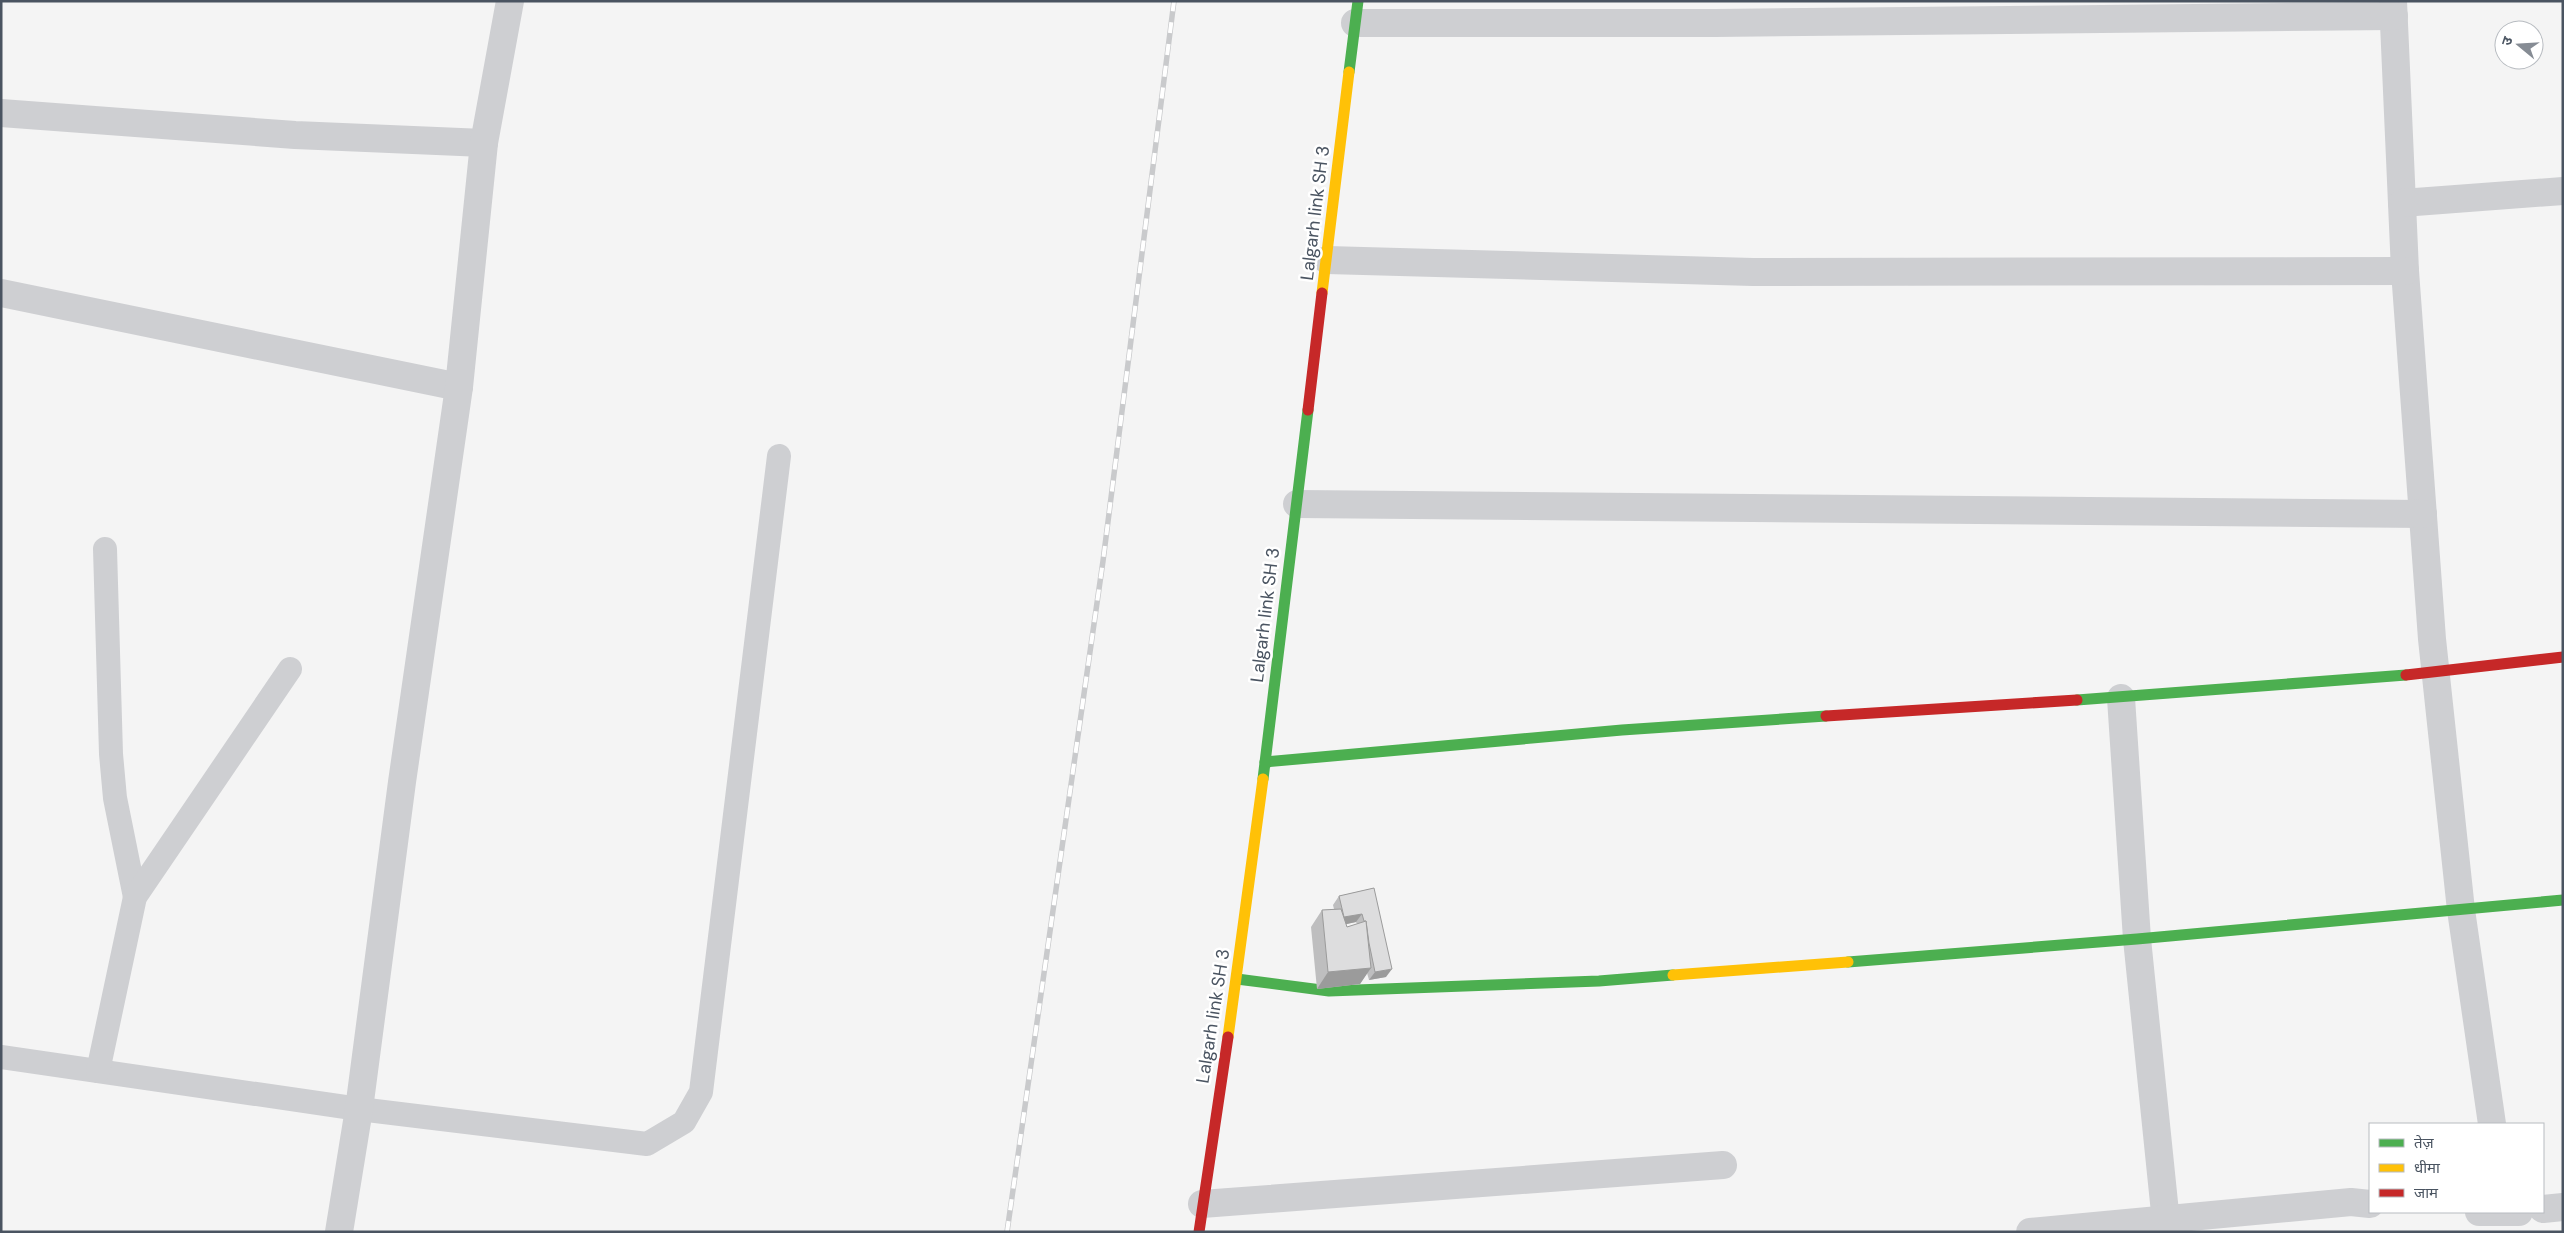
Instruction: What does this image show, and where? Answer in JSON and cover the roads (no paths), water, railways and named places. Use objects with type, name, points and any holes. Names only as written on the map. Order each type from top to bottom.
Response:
[{"type":"street","points":[[339,1232],[360,1109],[402,782],[459,387],[484,143],[510,1]]},
{"type":"street","points":[[1357,12],[1735,23],[2394,9],[2405,271],[2436,674],[2461,910],[2492,1123]]},
{"type":"street","name":"Lalgarh link SH 3","points":[[1199,1232],[1237,979],[1357,12]]},
{"type":"street","points":[[1,113],[294,136],[484,143]]},
{"type":"street","points":[[2402,203],[2563,191]]},
{"type":"street","points":[[1327,260],[1762,272],[2405,271]]},
{"type":"street","points":[[1,293],[459,387]]},
{"type":"street","points":[[1297,504],[2423,514]]},
{"type":"street","points":[[1265,762],[1736,721],[2121,698],[2436,674],[2563,658]]},
{"type":"street","points":[[2121,698],[2137,939],[2167,1226]]},
{"type":"street","points":[[1237,979],[1329,991],[1600,981],[2137,939],[2563,900]]},
{"type":"street","points":[[1202,1204],[1723,1165]]},
{"type":"street","points":[[2030,1232],[2167,1226],[2351,1202],[2369,1204]]},
{"type":"street","points":[[2544,1209],[2563,1208]]},
{"type":"lane","points":[[1,1057],[360,1109],[647,1144],[684,1122],[701,1092],[778,456]]},
{"type":"lane","points":[[105,549],[112,763],[115,798],[135,897]]},
{"type":"lane","points":[[98,1071],[135,897],[290,669]]},
{"type":"railway","points":[[1007,1232],[1103,561],[1174,1]]}]
